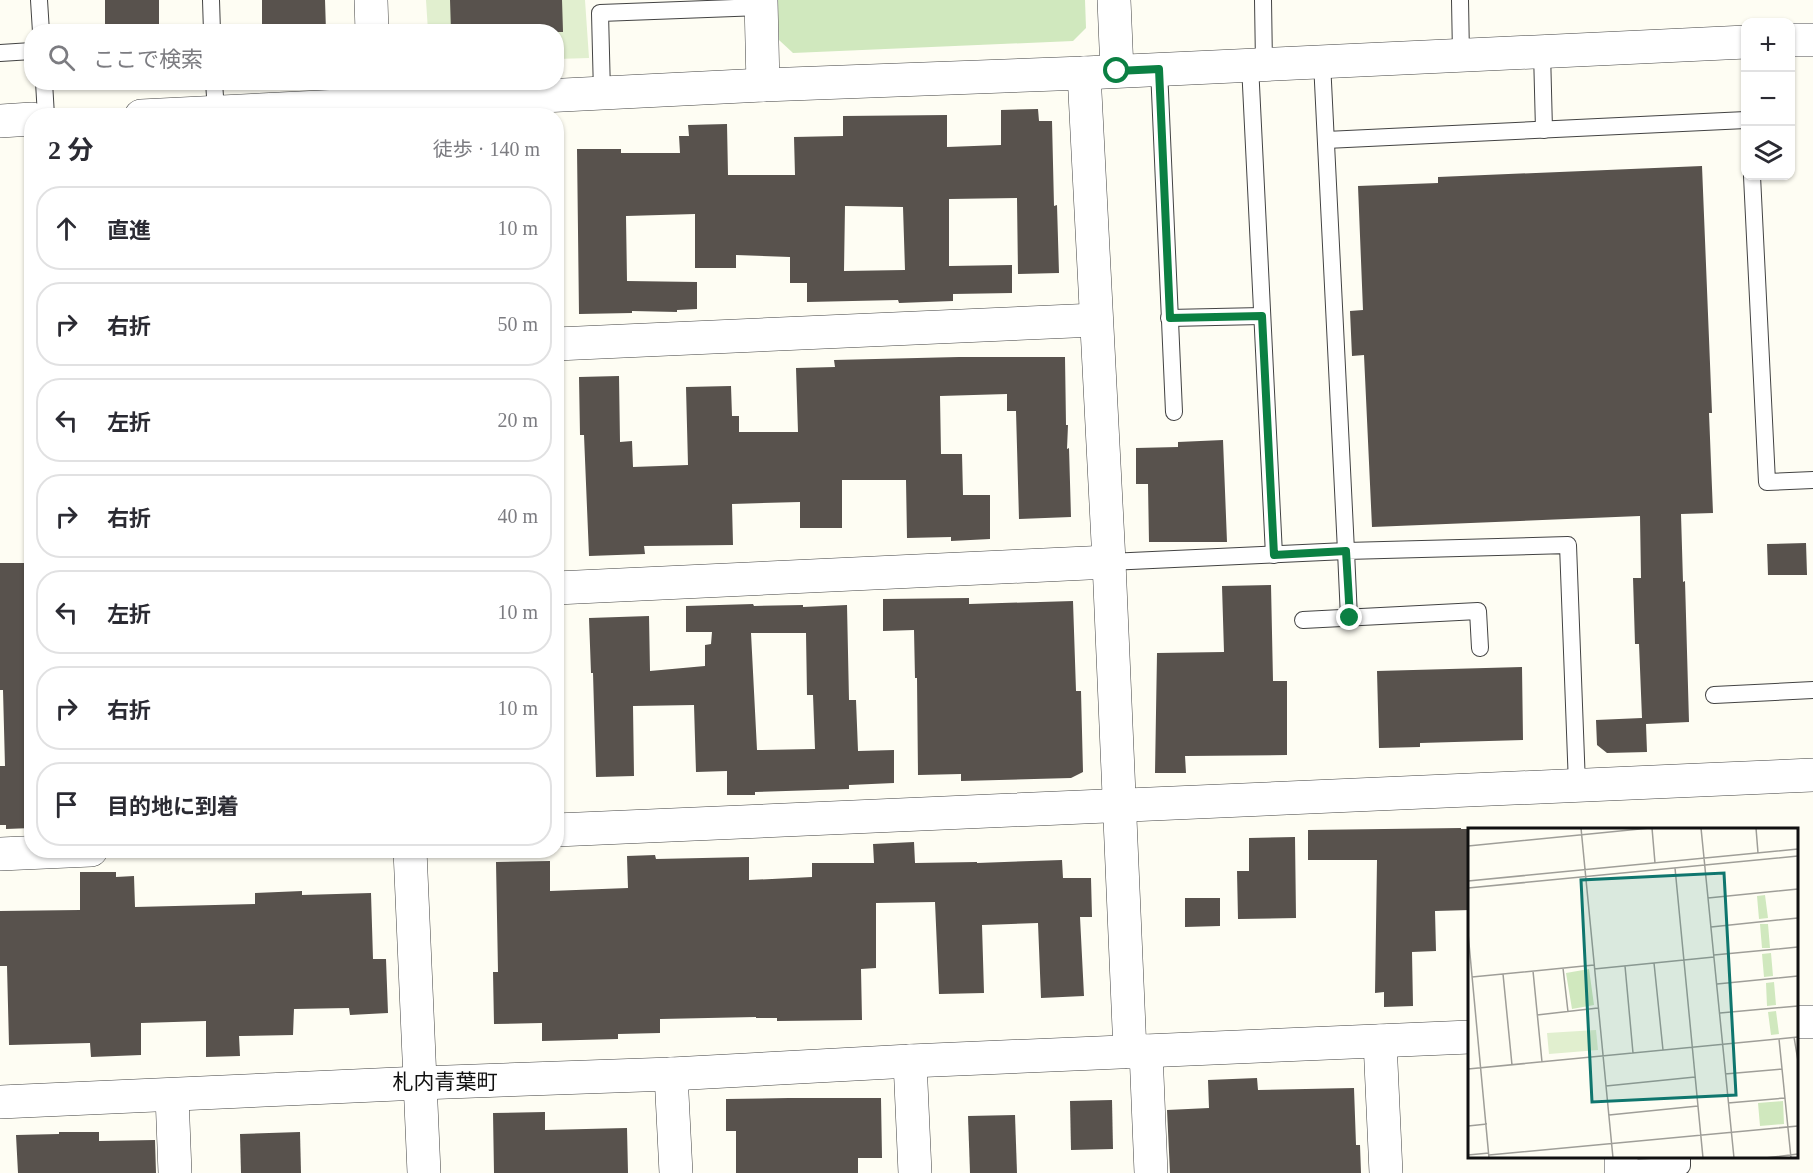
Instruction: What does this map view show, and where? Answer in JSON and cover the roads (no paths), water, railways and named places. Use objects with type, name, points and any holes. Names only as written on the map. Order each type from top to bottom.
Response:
[{"type":"street","points":[[370,0],[372,24]]},
{"type":"street","points":[[1114,0],[1117,71]]},
{"type":"street","points":[[761,3],[763,85]]},
{"type":"street","points":[[1795,40],[1813,39]]},
{"type":"street","points":[[172,108],[215,97],[375,101],[602,93],[1741,42]]},
{"type":"street","points":[[1084,73],[1119,805],[1138,1052],[1151,1173]]},
{"type":"street","points":[[0,121],[24,120]]},
{"type":"street","points":[[564,344],[1096,320]]},
{"type":"street","points":[[564,588],[1109,562]]},
{"type":"street","points":[[564,830],[1813,775]]},
{"type":"street","points":[[0,854],[24,853]]},
{"type":"street","points":[[410,858],[424,1173]]},
{"type":"street","points":[[0,1102],[1468,1037]]},
{"type":"street","points":[[1380,1041],[1386,1173]]},
{"type":"street","points":[[910,1061],[915,1173]]},
{"type":"street","points":[[671,1074],[676,1173]]},
{"type":"street","points":[[172,1095],[175,1173]]},
{"type":"lane","points":[[39,0],[40,24]]},
{"type":"lane","points":[[211,0],[212,24]]},
{"type":"lane","points":[[1263,0],[1257,65],[1262,316],[1274,555]]},
{"type":"lane","points":[[1460,0],[1461,56]]},
{"type":"lane","points":[[602,93],[600,13],[761,3]]},
{"type":"lane","points":[[0,53],[24,52]]},
{"type":"lane","points":[[1542,52],[1544,130]]},
{"type":"lane","points":[[1322,62],[1350,618]]},
{"type":"lane","points":[[1159,69],[1173,412]]},
{"type":"lane","points":[[44,90],[46,108]]},
{"type":"lane","points":[[1326,140],[1741,120]]},
{"type":"lane","points":[[1752,180],[1767,482],[1813,480]]},
{"type":"lane","points":[[1170,318],[1262,316]]},
{"type":"lane","points":[[1109,562],[1346,551],[1568,545],[1577,785]]},
{"type":"lane","points":[[1303,620],[1478,611],[1480,648]]},
{"type":"lane","points":[[1714,695],[1813,690]]},
{"type":"lane","points":[[1621,1166],[1682,1166],[1682,1158]]},
{"type":"district","name":"札内青葉町","points":[[445,1082]]}]
